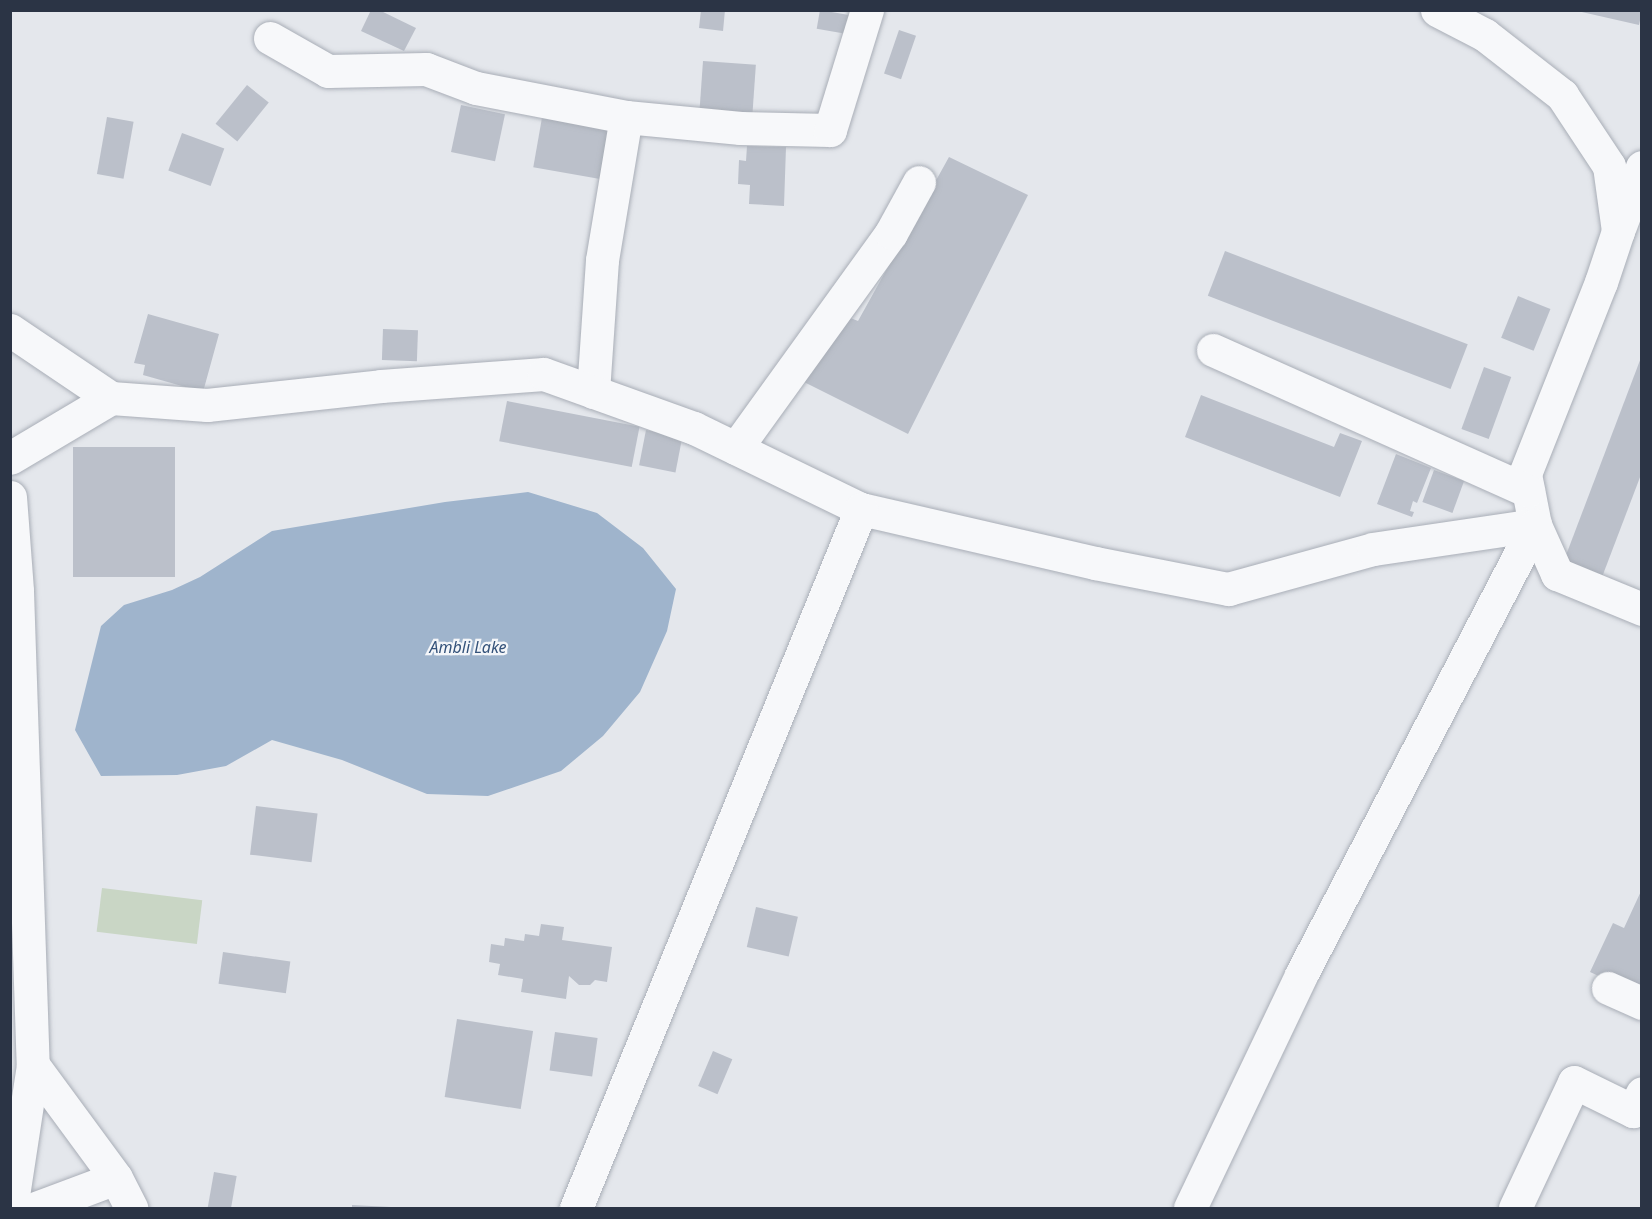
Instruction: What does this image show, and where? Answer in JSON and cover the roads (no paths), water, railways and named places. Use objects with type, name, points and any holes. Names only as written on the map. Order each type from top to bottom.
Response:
[{"type":"street","points":[[270,38],[328,71],[426,69],[476,88],[627,117],[740,128],[830,130],[867,10]]},
{"type":"street","points":[[1437,10],[1485,35],[1562,95],[1609,166],[1618,231]]},
{"type":"street","points":[[593,392],[602,260],[627,117]]},
{"type":"street","points":[[1641,167],[1601,282],[1525,474],[1535,525],[1557,574],[1641,609]]},
{"type":"street","points":[[736,448],[891,233],[918,182]]},
{"type":"street","points":[[10,330],[111,398],[207,405],[381,386],[544,374],[694,428],[861,509],[1095,563],[1228,589],[1373,549],[1535,525]]},
{"type":"street","points":[[1213,350],[1528,491]]},
{"type":"street","points":[[10,458],[111,398]]},
{"type":"street","points":[[10,497],[17,771],[33,1065],[10,1209]]},
{"type":"street","points":[[576,1209],[861,509]]},
{"type":"street","points":[[1191,1209],[1301,975],[1535,525]]},
{"type":"street","points":[[1608,988],[1641,1003]]},
{"type":"street","points":[[33,1065],[116,1178],[131,1209]]},
{"type":"street","points":[[1515,1209],[1574,1082],[1633,1111],[1641,1093]]},
{"type":"street","points":[[36,1209],[116,1178]]},
{"type":"water","name":"Ambli Lake","points":[[528,492],[597,513],[643,548],[676,589],[667,631],[640,692],[603,736],[561,771],[488,796],[427,794],[342,760],[272,740],[226,766],[177,775],[101,776],[75,730],[101,626],[124,605],[172,590],[200,577],[272,531],[445,502]]}]
